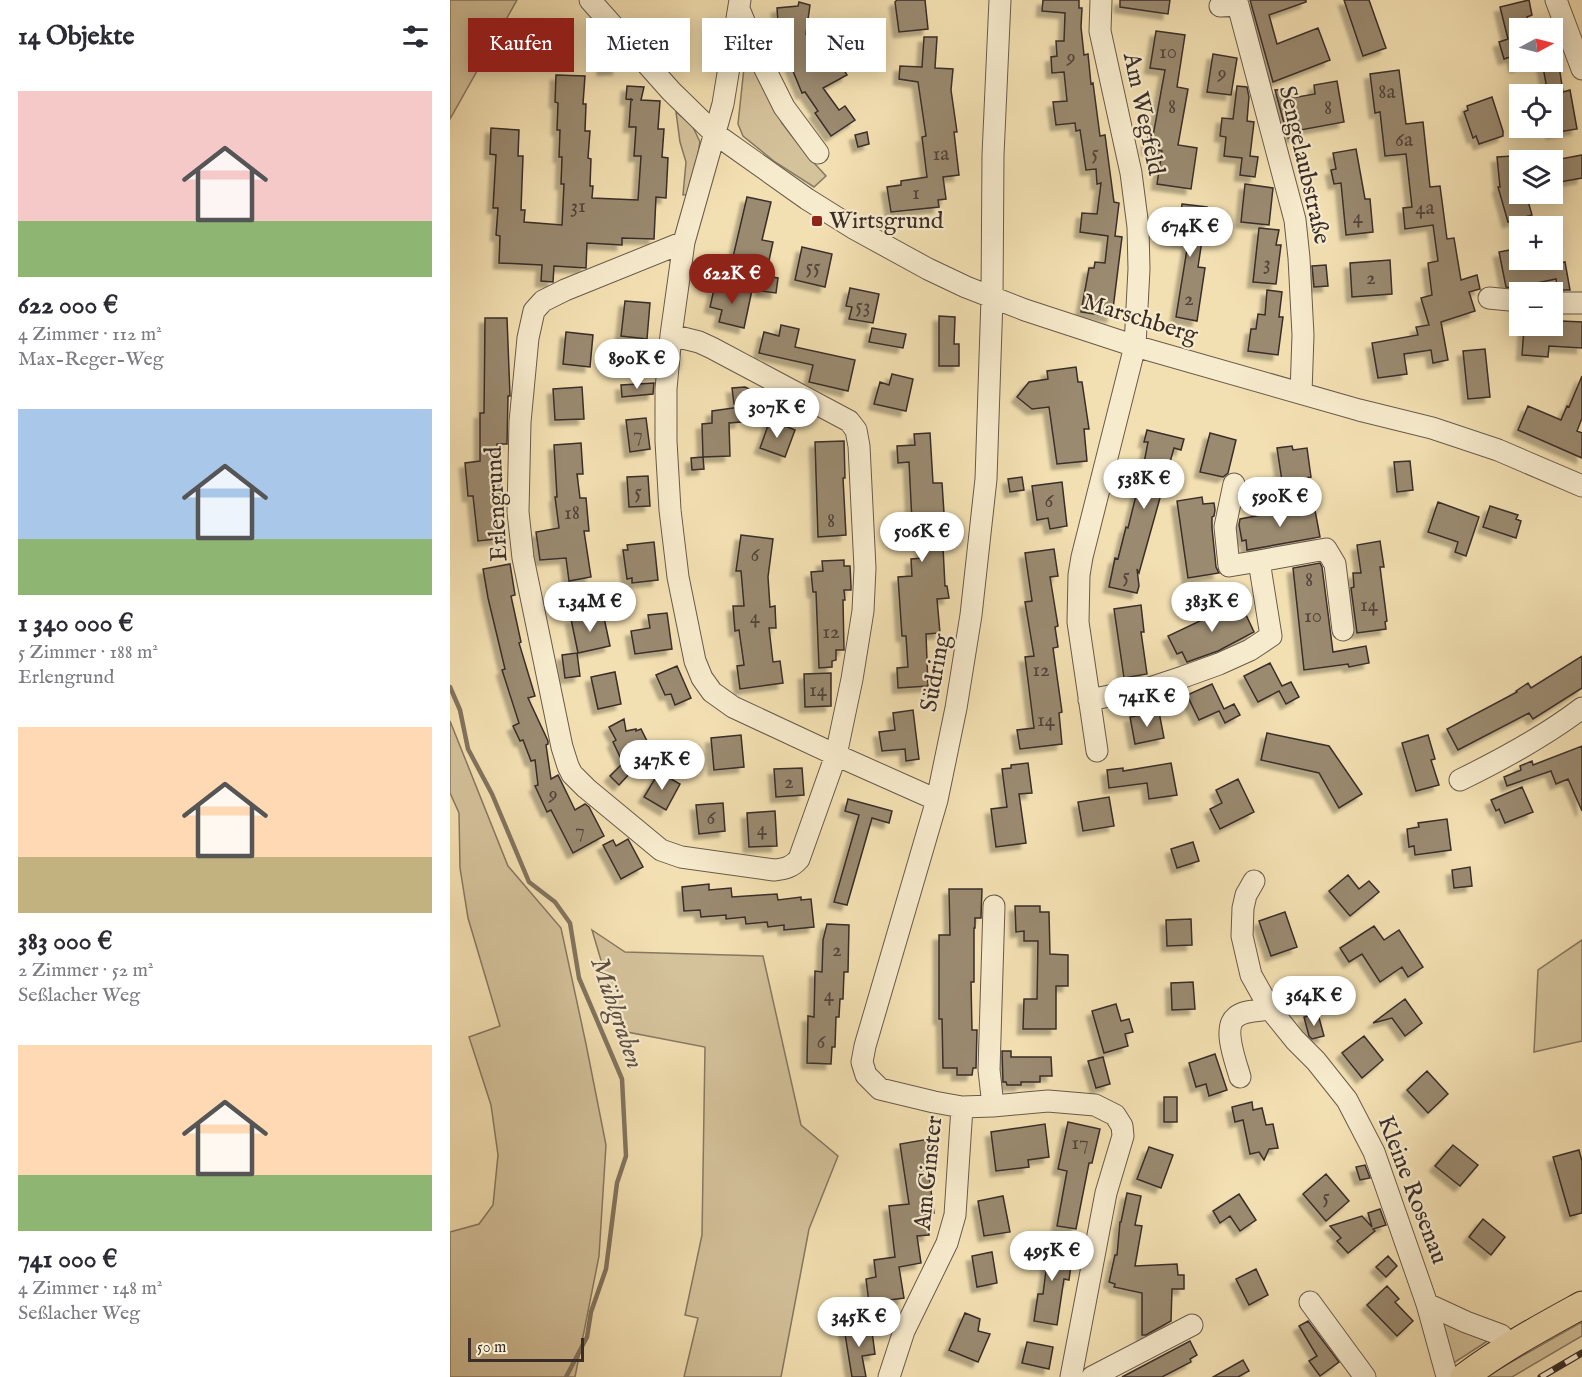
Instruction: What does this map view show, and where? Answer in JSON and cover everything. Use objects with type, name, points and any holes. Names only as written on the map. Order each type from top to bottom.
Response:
[{"type":"main road","points":[[1464,1377],[1482,1363],[1582,1305]]},
{"type":"street","name":"Marschberg","points":[[590,0],[671,91],[714,133],[807,199],[855,229],[928,268],[992,298],[1135,346],[1432,428],[1498,450],[1582,486]]},
{"type":"street","points":[[992,298],[993,155],[1000,0]]},
{"type":"street","name":"Am Wegfeld","points":[[1097,750],[1078,622],[1079,574],[1135,346],[1138,269],[1138,227],[1131,173],[1100,31],[1101,0]]},
{"type":"street","points":[[1556,0],[1582,69]]},
{"type":"street","points":[[739,4],[723,104],[684,242],[670,335],[666,389],[670,510],[678,578],[695,662],[712,692],[733,706],[937,800]]},
{"type":"street","points":[[739,4],[758,55],[784,107],[818,153]]},
{"type":"street","name":"Sengelaubstraße","points":[[1220,6],[1238,5],[1295,220],[1303,335],[1301,393]]},
{"type":"street","name":"Erlengrund","points":[[670,335],[699,342],[712,348],[849,422],[856,430],[859,446],[865,568],[863,611],[836,755],[799,859],[789,868],[774,870],[681,856],[661,850],[572,774],[567,766],[562,747],[523,558],[518,512],[520,422],[528,338],[534,311],[543,301],[565,290],[684,242]]},
{"type":"street","name":"Südring","points":[[992,298],[986,479],[971,615],[956,708],[937,800],[862,1062],[866,1075],[880,1089],[962,1107],[1048,1101],[1095,1106],[1114,1115],[1122,1126],[1123,1137],[1106,1193],[1071,1377]]},
{"type":"street","points":[[1489,298],[1509,300]]},
{"type":"street","points":[[1563,303],[1582,303]]},
{"type":"street","points":[[1234,484],[1225,527],[1229,566],[1326,549],[1335,564],[1343,630]]},
{"type":"street","points":[[1089,700],[1150,688],[1183,677],[1250,650],[1272,636],[1259,561]]},
{"type":"street","points":[[1460,780],[1528,745],[1582,708]]},
{"type":"street","name":"Kleine Rosenau","points":[[1254,881],[1246,895],[1242,936],[1251,975],[1270,1009],[1347,1100],[1374,1152],[1427,1304],[1448,1377]]},
{"type":"street","points":[[993,1106],[989,1070],[994,906]]},
{"type":"street","points":[[1240,1077],[1229,1034],[1232,1022],[1242,1014],[1270,1009]]},
{"type":"street","name":"Am Ginster","points":[[889,1377],[904,1330],[947,1243],[955,1215],[962,1107]]},
{"type":"street","points":[[1310,1302],[1365,1377]]},
{"type":"street","name":"Kleine Rosenau","points":[[1427,1304],[1501,1335],[1510,1346]]},
{"type":"street","points":[[1092,1377],[1192,1325]]},
{"type":"shaded area","points":[[450,0],[517,0],[507,18],[468,18],[468,72],[476,72],[450,119]]},
{"type":"shaded area","points":[[744,72],[757,72],[782,123],[826,176],[814,187],[775,162],[743,136],[738,124]]},
{"type":"shaded area","points":[[676,112],[692,125],[700,142],[691,194],[683,195],[686,162],[680,142]]},
{"type":"shaded area","points":[[450,721],[508,866],[561,928],[606,1145],[599,1256],[575,1377],[450,1377],[450,1232],[479,1224],[493,1205],[498,1155],[491,1105],[469,1037],[500,1026],[468,918],[460,868],[459,813],[450,793]]},
{"type":"shaded area","points":[[592,930],[625,952],[763,956],[801,1125],[838,1156],[809,1229],[781,1377],[684,1377],[698,1318],[685,1315],[702,1235],[705,1047],[622,1031]]},
{"type":"shaded area","points":[[1582,940],[1582,1041],[1534,1052],[1538,970]]},
{"type":"shaded area","points":[[1438,1317],[1486,1336],[1486,1342],[1452,1364]]},
{"type":"shaded area","points":[[1582,1322],[1582,1336],[1512,1377],[1485,1377]]},
{"type":"building","points":[[897,0],[925,0],[928,29],[899,32],[895,2]]},
{"type":"building","points":[[1043,0],[1079,0],[1079,8],[1082,8],[1081,27],[1084,55],[1088,54],[1100,136],[1105,135],[1114,202],[1119,203],[1115,236],[1122,237],[1112,317],[1081,312],[1089,268],[1094,268],[1095,262],[1105,263],[1108,236],[1080,232],[1082,213],[1097,214],[1101,183],[1097,184],[1096,169],[1086,170],[1080,130],[1076,131],[1075,123],[1056,125],[1053,102],[1067,101],[1064,72],[1052,73],[1051,57],[1057,56],[1056,41],[1064,41],[1065,13],[1042,11]]},
{"type":"building","points":[[1120,0],[1170,0],[1168,14],[1120,7]]},
{"type":"building","points":[[1250,0],[1306,0],[1306,2],[1269,15],[1277,44],[1318,28],[1330,60],[1273,82]]},
{"type":"building","points":[[1344,0],[1369,0],[1386,48],[1363,56]]},
{"type":"building","points":[[1529,0],[1532,15],[1527,18],[1509,18],[1509,57],[1504,59],[1499,42],[1508,39],[1500,7]]},
{"type":"building","points":[[799,2],[810,5],[808,18],[806,18],[806,72],[845,72],[847,75],[823,88],[839,110],[845,106],[855,120],[831,136],[815,113],[818,111],[805,92],[802,93],[793,72],[794,18],[778,18],[777,8],[798,6]]},
{"type":"building","points":[[1156,31],[1185,35],[1177,87],[1188,89],[1178,145],[1197,148],[1191,189],[1157,184],[1162,151],[1147,149],[1148,135],[1153,136],[1165,70],[1150,68]]},
{"type":"building","points":[[924,37],[937,37],[935,68],[953,69],[951,90],[957,132],[954,132],[959,175],[943,177],[946,199],[938,200],[939,207],[891,212],[887,187],[901,185],[901,181],[927,177],[922,137],[926,136],[918,82],[899,79],[900,66],[922,67]]},
{"type":"building","points":[[1213,54],[1237,58],[1231,95],[1207,92]]},
{"type":"building","points":[[1399,70],[1406,124],[1423,122],[1430,187],[1440,186],[1447,239],[1454,238],[1461,280],[1477,275],[1480,289],[1469,292],[1475,311],[1441,322],[1448,360],[1433,363],[1431,350],[1404,354],[1407,374],[1378,378],[1372,343],[1418,335],[1416,327],[1429,325],[1421,298],[1432,295],[1428,263],[1438,261],[1433,225],[1405,229],[1403,208],[1412,207],[1406,154],[1385,156],[1380,112],[1375,113],[1370,74]]},
{"type":"building","points":[[1544,72],[1560,72],[1562,84],[1546,84]]},
{"type":"building","points":[[556,75],[585,76],[583,104],[586,104],[585,131],[590,131],[588,158],[591,159],[592,198],[638,200],[641,156],[634,156],[636,127],[629,127],[631,100],[626,99],[627,86],[644,87],[641,100],[660,101],[658,129],[664,129],[662,157],[668,158],[666,198],[656,197],[654,239],[622,238],[622,245],[587,243],[586,268],[554,266],[553,282],[541,281],[542,265],[499,263],[500,236],[496,235],[498,208],[493,208],[496,155],[490,154],[491,128],[519,130],[518,156],[523,156],[521,210],[525,210],[524,222],[562,225],[564,184],[561,184],[562,157],[559,157],[560,130],[557,130]]},
{"type":"building","points":[[1337,81],[1344,122],[1300,130],[1301,134],[1288,138],[1275,90],[1289,89],[1292,98],[1315,94],[1314,85]]},
{"type":"building","points":[[1237,86],[1247,87],[1249,97],[1247,121],[1254,122],[1250,156],[1258,157],[1255,177],[1240,175],[1242,158],[1224,156],[1226,137],[1220,136],[1222,118],[1233,119]]},
{"type":"building","points":[[1570,90],[1577,129],[1563,131],[1563,92]]},
{"type":"building","points":[[1492,97],[1503,136],[1479,144],[1476,136],[1473,138],[1464,112],[1468,110],[1467,106]]},
{"type":"building","points":[[867,132],[869,144],[858,147],[855,135]]},
{"type":"building","points":[[1356,149],[1365,199],[1370,199],[1373,232],[1346,235],[1341,183],[1334,184],[1331,170],[1336,169],[1333,153]]},
{"type":"building","points":[[1582,155],[1582,178],[1563,181],[1563,159]]},
{"type":"building","points":[[1509,156],[1509,204],[1529,204],[1532,215],[1509,216],[1508,222],[1498,187],[1500,187],[1497,157]]},
{"type":"building","points":[[1245,184],[1273,188],[1269,225],[1241,222]]},
{"type":"building","points":[[747,197],[771,202],[762,240],[773,242],[768,265],[733,257]]},
{"type":"building","points":[[1182,204],[1207,207],[1198,267],[1205,268],[1197,321],[1176,317],[1188,243],[1166,240],[1169,219],[1180,220]]},
{"type":"building","points":[[1259,228],[1279,230],[1276,245],[1281,245],[1276,284],[1253,282]]},
{"type":"building","points":[[802,247],[832,254],[825,287],[795,280]]},
{"type":"building","points":[[1509,250],[1509,270],[1563,270],[1563,262],[1565,262],[1570,290],[1563,290],[1563,282],[1557,282],[1556,279],[1542,282],[1509,282],[1509,287],[1506,287],[1499,252]]},
{"type":"building","points":[[1390,260],[1392,294],[1352,297],[1350,263]]},
{"type":"building","points":[[1326,265],[1328,286],[1314,287],[1312,266]]},
{"type":"building","points":[[764,276],[778,278],[776,293],[761,291]]},
{"type":"building","points":[[728,285],[752,290],[744,328],[719,322],[722,310],[710,307],[714,289],[727,291]]},
{"type":"building","points":[[850,288],[879,294],[873,323],[849,319],[852,307],[846,306]]},
{"type":"building","points":[[1267,290],[1282,292],[1279,317],[1283,317],[1278,355],[1248,351],[1251,329],[1256,329],[1258,314],[1265,315]]},
{"type":"building","points":[[625,301],[650,303],[647,339],[621,336]]},
{"type":"building","points":[[939,316],[955,317],[954,344],[959,344],[959,366],[939,366]]},
{"type":"building","points":[[485,318],[507,318],[510,396],[508,396],[507,444],[497,444],[505,538],[478,541],[473,496],[468,496],[465,463],[480,461],[480,413],[484,413]]},
{"type":"building","points":[[1563,321],[1582,322],[1582,348],[1549,346],[1548,357],[1522,355],[1523,336],[1563,336]]},
{"type":"building","points":[[781,325],[799,329],[795,347],[855,360],[848,391],[809,382],[813,365],[759,353],[764,332],[779,336]]},
{"type":"building","points":[[872,328],[906,334],[903,348],[869,342]]},
{"type":"building","points":[[566,332],[593,335],[590,367],[563,364]]},
{"type":"building","points":[[1485,349],[1490,397],[1468,399],[1463,351]]},
{"type":"building","points":[[1076,367],[1078,382],[1082,382],[1089,429],[1084,429],[1087,461],[1057,464],[1049,407],[1032,409],[1017,397],[1029,382],[1048,379],[1047,371]]},
{"type":"building","points":[[892,374],[913,379],[906,411],[874,404],[880,382],[889,385]]},
{"type":"building","points":[[1582,376],[1582,418],[1577,431],[1582,433],[1582,458],[1518,430],[1528,406],[1561,420]]},
{"type":"building","points":[[654,383],[653,394],[622,397],[621,385]]},
{"type":"building","points":[[582,387],[584,419],[555,420],[553,389]]},
{"type":"building","points":[[745,387],[762,395],[754,413],[734,404],[732,388]]},
{"type":"building","points":[[740,407],[741,422],[729,423],[730,456],[703,457],[702,424],[712,423],[712,411]]},
{"type":"building","points":[[646,418],[650,449],[630,452],[626,420]]},
{"type":"building","points":[[770,420],[795,430],[785,457],[760,448]]},
{"type":"building","points":[[1147,430],[1184,439],[1181,450],[1174,448],[1139,573],[1137,569],[1139,586],[1137,593],[1109,587],[1115,558],[1118,559],[1126,527],[1128,528],[1144,463],[1148,442],[1144,442]]},
{"type":"building","points":[[930,433],[933,483],[942,483],[945,586],[947,586],[949,598],[937,599],[940,633],[926,634],[928,686],[898,688],[897,668],[908,667],[906,636],[902,636],[898,577],[912,576],[911,559],[923,558],[920,522],[912,522],[909,462],[898,463],[897,446],[915,445],[914,434]]},
{"type":"building","points":[[1210,433],[1236,440],[1228,473],[1223,477],[1200,472]]},
{"type":"building","points":[[844,441],[846,535],[818,537],[815,442]]},
{"type":"building","points":[[581,443],[583,474],[577,474],[580,498],[586,498],[589,531],[584,531],[591,577],[569,581],[566,558],[540,560],[536,532],[559,528],[555,497],[557,497],[554,445]]},
{"type":"building","points":[[1292,446],[1293,450],[1307,448],[1311,477],[1282,481],[1277,448]]},
{"type":"building","points":[[703,457],[704,469],[692,470],[691,458]]},
{"type":"building","points":[[1410,461],[1413,490],[1397,492],[1394,462]]},
{"type":"building","points":[[648,476],[650,506],[629,507],[627,477]]},
{"type":"building","points":[[1022,477],[1024,490],[1010,492],[1008,479]]},
{"type":"building","points":[[1062,482],[1067,526],[1050,529],[1048,518],[1037,520],[1032,486]]},
{"type":"building","points":[[1202,497],[1203,504],[1214,503],[1212,528],[1216,567],[1219,573],[1188,578],[1177,501]]},
{"type":"building","points":[[1438,502],[1479,517],[1466,556],[1455,552],[1458,542],[1428,532]]},
{"type":"building","points":[[1314,505],[1320,537],[1247,550],[1246,540],[1242,541],[1240,519]]},
{"type":"building","points":[[1490,506],[1518,515],[1516,519],[1521,521],[1516,538],[1483,527]]},
{"type":"building","points":[[741,535],[773,539],[768,577],[770,607],[775,606],[776,628],[769,628],[773,662],[780,661],[783,683],[740,689],[737,666],[744,665],[739,630],[735,631],[733,606],[744,606],[741,571],[736,571]]},
{"type":"building","points":[[1380,541],[1384,567],[1380,567],[1386,629],[1357,633],[1351,588],[1354,587],[1353,573],[1361,573],[1357,545]]},
{"type":"building","points":[[654,542],[658,580],[632,583],[632,578],[627,579],[623,550],[628,550],[627,545]]},
{"type":"building","points":[[1054,549],[1058,576],[1050,577],[1058,626],[1055,627],[1058,647],[1053,648],[1062,712],[1059,713],[1062,744],[1020,749],[1017,730],[1034,728],[1025,657],[1034,656],[1025,602],[1032,601],[1025,553]]},
{"type":"building","points":[[844,560],[844,566],[850,566],[851,590],[844,590],[844,650],[836,650],[836,660],[832,661],[832,667],[819,668],[816,592],[813,592],[811,572],[823,571],[822,561]]},
{"type":"building","points":[[1320,563],[1333,652],[1366,646],[1369,663],[1349,667],[1348,664],[1304,670],[1293,568]]},
{"type":"building","points":[[510,564],[515,595],[511,596],[521,642],[519,643],[535,696],[528,698],[548,741],[546,745],[551,779],[558,775],[575,810],[585,804],[589,807],[604,836],[573,853],[551,810],[547,812],[535,786],[538,785],[535,760],[531,761],[523,740],[520,741],[513,726],[519,723],[502,670],[505,669],[483,569]]},
{"type":"building","points":[[1240,602],[1254,632],[1218,651],[1187,662],[1182,652],[1177,654],[1168,636]]},
{"type":"building","points":[[1141,605],[1144,632],[1141,632],[1147,674],[1124,678],[1114,609]]},
{"type":"building","points":[[603,613],[610,646],[578,653],[571,619]]},
{"type":"building","points":[[667,613],[672,649],[635,654],[631,631],[650,628],[648,615]]},
{"type":"building","points":[[577,653],[580,676],[565,678],[562,655]]},
{"type":"building","points":[[1582,656],[1582,688],[1533,719],[1529,713],[1458,750],[1447,729],[1517,692],[1528,683],[1531,688]]},
{"type":"building","points":[[1270,663],[1282,686],[1291,682],[1299,697],[1286,704],[1279,691],[1258,702],[1244,676]]},
{"type":"building","points":[[677,666],[691,698],[675,705],[671,694],[665,695],[656,675]]},
{"type":"building","points":[[615,672],[621,704],[598,709],[591,677]]},
{"type":"building","points":[[831,673],[831,706],[805,707],[804,674]]},
{"type":"building","points":[[1212,684],[1224,709],[1234,704],[1240,715],[1225,723],[1219,711],[1199,720],[1187,695]]},
{"type":"building","points":[[913,710],[919,759],[906,761],[905,749],[882,751],[879,732],[895,730],[893,713]]},
{"type":"building","points":[[1159,712],[1164,738],[1135,744],[1130,717]]},
{"type":"building","points":[[624,719],[626,731],[641,729],[651,749],[623,763],[613,742],[616,740],[609,727]]},
{"type":"building","points":[[1267,733],[1329,746],[1362,794],[1339,808],[1319,773],[1261,760]]},
{"type":"building","points":[[741,735],[744,767],[714,770],[711,738]]},
{"type":"building","points":[[1428,735],[1435,759],[1431,760],[1439,785],[1416,791],[1402,743]]},
{"type":"building","points":[[1582,746],[1582,811],[1568,779],[1556,784],[1551,771],[1507,786],[1504,777],[1521,770],[1520,766],[1532,761],[1533,765]]},
{"type":"building","points":[[623,763],[632,771],[619,785],[610,776]]},
{"type":"building","points":[[1028,763],[1032,793],[1019,794],[1026,843],[996,847],[991,809],[1007,807],[1002,769],[1011,768],[1011,765]]},
{"type":"building","points":[[1171,763],[1177,795],[1149,799],[1147,783],[1109,788],[1107,770],[1123,768],[1123,771]]},
{"type":"building","points":[[802,768],[804,795],[776,797],[774,769]]},
{"type":"building","points":[[659,772],[680,784],[666,810],[644,797]]},
{"type":"building","points":[[1238,779],[1254,812],[1220,829],[1210,809],[1222,803],[1216,790]]},
{"type":"building","points":[[1522,787],[1533,812],[1505,823],[1499,809],[1496,811],[1491,800]]},
{"type":"building","points":[[1109,797],[1114,826],[1083,831],[1078,802]]},
{"type":"building","points":[[848,799],[892,811],[889,823],[872,818],[847,905],[834,902],[859,815],[845,811]]},
{"type":"building","points":[[723,803],[725,831],[699,834],[696,805]]},
{"type":"building","points":[[775,811],[777,846],[749,847],[747,813]]},
{"type":"building","points":[[1447,819],[1451,850],[1415,855],[1414,846],[1409,847],[1407,829],[1419,827],[1418,823]]},
{"type":"building","points":[[628,839],[643,867],[621,879],[603,845],[613,840],[616,846]]},
{"type":"building","points":[[1193,842],[1199,861],[1177,868],[1171,849]]},
{"type":"building","points":[[1470,867],[1472,886],[1454,888],[1452,870]]},
{"type":"building","points":[[1348,875],[1359,889],[1369,881],[1379,892],[1350,916],[1329,891]]},
{"type":"building","points":[[709,884],[709,890],[731,888],[732,897],[777,894],[778,900],[801,897],[801,900],[811,899],[814,927],[784,930],[784,925],[768,927],[767,922],[746,924],[745,917],[726,919],[726,915],[701,917],[700,910],[684,911],[682,887]]},
{"type":"building","points":[[949,889],[982,889],[981,918],[975,918],[974,982],[971,982],[972,1030],[977,1030],[976,1068],[973,1068],[972,1075],[957,1075],[957,1068],[943,1068],[942,1019],[939,1019],[939,935],[950,935]]},
{"type":"building","points":[[1015,906],[1040,906],[1040,912],[1049,912],[1050,954],[1068,955],[1068,986],[1056,986],[1056,1029],[1023,1029],[1024,999],[1037,999],[1038,941],[1024,941],[1024,931],[1016,932]]},
{"type":"building","points":[[1285,912],[1297,947],[1271,956],[1259,921]]},
{"type":"building","points":[[1191,919],[1192,945],[1167,946],[1166,920]]},
{"type":"building","points":[[827,924],[849,925],[848,972],[844,972],[843,999],[840,999],[839,1017],[836,1017],[835,1047],[832,1047],[831,1064],[807,1063],[808,1016],[814,1017],[815,971],[822,972],[823,940]]},
{"type":"building","points":[[1374,926],[1384,940],[1399,930],[1423,967],[1408,977],[1402,967],[1380,982],[1362,954],[1349,962],[1340,948]]},
{"type":"building","points":[[1193,982],[1195,1009],[1172,1010],[1171,983]]},
{"type":"building","points":[[1405,999],[1422,1023],[1405,1036],[1392,1018],[1373,1023]]},
{"type":"building","points":[[1116,1004],[1121,1021],[1129,1019],[1133,1032],[1125,1034],[1128,1046],[1104,1053],[1092,1011]]},
{"type":"building","points":[[1318,1014],[1324,1036],[1312,1039],[1304,1017]]},
{"type":"building","points":[[1364,1036],[1383,1060],[1362,1078],[1342,1053]]},
{"type":"building","points":[[1002,1051],[1011,1051],[1011,1057],[1051,1057],[1052,1076],[1040,1076],[1040,1082],[1007,1085],[1003,1082]]},
{"type":"building","points":[[1215,1054],[1227,1090],[1209,1096],[1206,1084],[1196,1087],[1189,1063]]},
{"type":"building","points":[[1103,1057],[1110,1084],[1096,1088],[1088,1061]]},
{"type":"building","points":[[1427,1071],[1448,1094],[1428,1113],[1407,1090]]},
{"type":"building","points":[[1164,1097],[1177,1097],[1177,1122],[1164,1122]]},
{"type":"building","points":[[1252,1102],[1253,1110],[1262,1108],[1266,1125],[1273,1124],[1278,1148],[1269,1149],[1264,1160],[1259,1152],[1250,1154],[1243,1120],[1235,1122],[1232,1107]]},
{"type":"building","points":[[1068,1122],[1100,1129],[1092,1163],[1089,1163],[1076,1229],[1057,1226],[1067,1171],[1058,1169]]},
{"type":"building","points":[[1045,1124],[1049,1157],[1028,1160],[1029,1167],[996,1171],[991,1132]]},
{"type":"building","points":[[929,1139],[935,1175],[929,1176],[934,1213],[926,1214],[929,1235],[917,1236],[921,1263],[899,1267],[904,1298],[869,1303],[866,1279],[876,1277],[874,1260],[895,1257],[889,1206],[909,1204],[900,1144]]},
{"type":"building","points":[[1453,1145],[1478,1165],[1460,1186],[1435,1166]]},
{"type":"building","points":[[1149,1147],[1173,1155],[1161,1188],[1137,1179]]},
{"type":"building","points":[[1579,1150],[1582,1161],[1582,1213],[1570,1216],[1553,1157]]},
{"type":"building","points":[[1365,1165],[1370,1178],[1360,1180],[1356,1167]]},
{"type":"building","points":[[1326,1174],[1349,1201],[1326,1221],[1303,1194]]},
{"type":"building","points":[[1127,1193],[1141,1196],[1135,1225],[1142,1226],[1135,1266],[1177,1264],[1178,1275],[1184,1275],[1184,1289],[1172,1289],[1171,1321],[1146,1335],[1142,1335],[1142,1293],[1114,1287],[1115,1284],[1109,1282],[1115,1255],[1117,1255],[1120,1222]]},
{"type":"building","points":[[1239,1194],[1256,1220],[1240,1231],[1230,1216],[1220,1223],[1213,1211]]},
{"type":"building","points":[[1003,1196],[1010,1232],[984,1236],[978,1201]]},
{"type":"building","points":[[1380,1209],[1386,1225],[1373,1229],[1375,1231],[1348,1253],[1337,1241],[1341,1238],[1330,1226],[1362,1216],[1372,1227],[1368,1213]]},
{"type":"building","points":[[1483,1219],[1505,1237],[1491,1255],[1469,1237]]},
{"type":"building","points":[[1037,1245],[1073,1250],[1069,1280],[1064,1279],[1057,1325],[1034,1321],[1038,1294],[1043,1294],[1047,1262],[1034,1261]]},
{"type":"building","points":[[992,1252],[997,1283],[977,1287],[972,1256]]},
{"type":"building","points":[[1388,1256],[1397,1266],[1386,1277],[1376,1267]]},
{"type":"building","points":[[1256,1269],[1268,1295],[1249,1305],[1236,1279]]},
{"type":"building","points":[[1387,1286],[1399,1299],[1395,1302],[1413,1321],[1397,1336],[1367,1305]]},
{"type":"building","points":[[965,1313],[980,1319],[978,1331],[990,1334],[978,1362],[949,1350]]},
{"type":"building","points":[[1308,1321],[1339,1362],[1320,1376],[1309,1361],[1317,1356],[1299,1326]]},
{"type":"building","points":[[871,1324],[875,1354],[862,1356],[866,1377],[852,1377],[844,1328]]},
{"type":"building","points":[[1190,1341],[1197,1355],[1190,1359],[1191,1362],[1162,1377],[1122,1377]]},
{"type":"building","points":[[1027,1342],[1053,1347],[1049,1369],[1022,1363]]},
{"type":"building","points":[[1243,1360],[1249,1371],[1238,1377],[1213,1377]]},
{"type":"waterway","name":"Mühlgraben","points":[[450,687],[460,710],[468,749],[492,794],[529,882],[555,902],[570,923],[579,978],[622,1079],[626,1156],[617,1183],[606,1269],[591,1312],[587,1337],[566,1377]]},
{"type":"railway","points":[[1541,1377],[1582,1353]]},
{"type":"place","name":"Wirtsgrund","points":[[817,221]]}]
